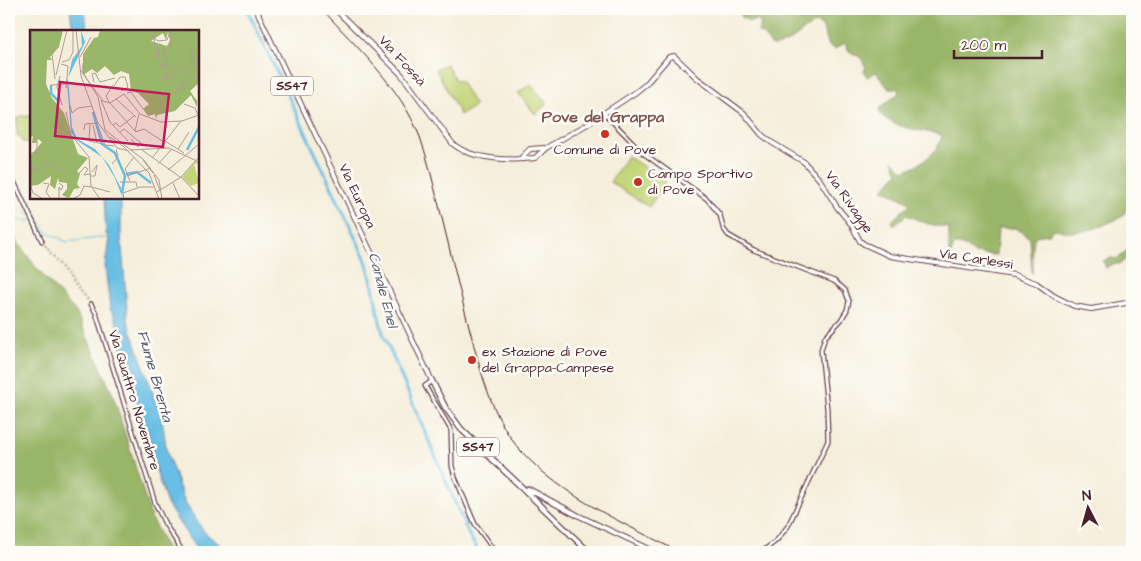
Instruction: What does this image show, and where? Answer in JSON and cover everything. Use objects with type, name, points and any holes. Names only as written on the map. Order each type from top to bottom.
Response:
[{"type":"highway","name":"Via Europa","points":[[432,381],[445,407],[457,425],[517,482]]},
{"type":"highway","name":"SS47","points":[[517,482],[589,552]]},
{"type":"highway","points":[[517,482],[544,499],[575,514]]},
{"type":"highway","name":"SS47","points":[[538,502],[593,552]]},
{"type":"main road","name":"Via Europa","points":[[256,9],[432,381]]},
{"type":"main road","name":"Via Fossà","points":[[335,9],[401,74],[458,149],[505,160],[531,158]]},
{"type":"main road","name":"Via Rivagge","points":[[610,108],[644,86],[670,56],[674,56],[697,78],[744,113],[762,135],[804,162],[820,180],[860,240],[883,253],[898,258]]},
{"type":"main road","points":[[528,153],[531,158],[535,158],[546,148],[586,125],[610,108]]},
{"type":"main road","points":[[521,158],[530,149],[546,148]]},
{"type":"main road","points":[[535,149],[538,154]]},
{"type":"main road","name":"Via Carlessi","points":[[898,258],[1014,275],[1036,283],[1054,296],[1074,306],[1091,309],[1132,302]]},
{"type":"main road","points":[[575,514],[656,552]]},
{"type":"street","points":[[610,108],[614,122]]},
{"type":"street","points":[[602,113],[614,122],[643,153],[707,199],[717,210],[723,228],[728,235],[754,250],[834,282],[845,290],[849,301],[845,314],[825,337],[821,350],[828,441],[788,526],[777,540],[762,552]]},
{"type":"street","points":[[9,171],[42,241]]},
{"type":"street","name":"Via Quattro Novembre","points":[[91,304],[96,314],[155,503],[165,524],[183,552]]},
{"type":"street","points":[[432,381],[425,386],[451,430],[452,466],[455,477],[475,524],[495,552]]},
{"type":"green space","points":[[741,9],[1132,9],[1132,207],[1126,209],[1123,216],[1084,231],[1069,232],[1054,229],[1049,234],[1035,236],[1032,274],[1030,238],[1015,228],[998,228],[996,255],[974,253],[963,245],[954,245],[949,260],[949,228],[928,224],[906,215],[894,225],[892,221],[910,203],[883,189],[898,173],[893,160],[904,171],[916,165],[933,153],[942,135],[908,128],[885,118],[879,112],[880,108],[899,93],[897,88],[888,88],[876,72],[867,77],[864,71],[866,67],[860,57],[849,51],[845,43],[835,49],[829,46],[822,26],[816,23],[790,41],[778,46],[772,46],[758,32],[761,23],[756,20],[750,22],[741,17]]},
{"type":"green space","points":[[446,64],[456,81],[459,80],[461,82],[475,106],[460,115],[436,69]]},
{"type":"green space","points":[[530,84],[547,104],[535,114],[518,93]]},
{"type":"green space","points":[[21,116],[30,116],[30,140],[28,142],[22,142],[22,138],[17,135],[17,119]]},
{"type":"green space","name":"Campo Sportivo di Pove","points":[[627,156],[666,181],[649,207],[610,182]]},
{"type":"green space","points":[[9,234],[14,237],[37,269],[76,312],[113,395],[151,517],[168,552],[9,552]]},
{"type":"green space","points":[[1132,239],[1132,256],[1106,268],[1103,261],[1111,258],[1117,259],[1131,247]]},
{"type":"water","points":[[70,9],[85,9],[87,30],[73,30]]},
{"type":"water","points":[[104,199],[121,199],[121,235],[128,321],[162,419],[167,453],[185,503],[205,533],[222,546],[225,552],[198,552],[167,504],[157,474],[148,432],[127,376],[121,349],[120,333],[115,317],[110,309],[105,266],[109,238],[106,234]]},
{"type":"waterway","name":"Canale Enel","points":[[247,9],[364,256],[371,276],[384,336],[469,535],[479,552]]},
{"type":"waterway","points":[[14,209],[28,213]]},
{"type":"waterway","points":[[32,215],[38,216],[45,231],[67,242],[109,238]]},
{"type":"waterway","points":[[9,218],[12,220],[31,221]]},
{"type":"waterway","points":[[35,221],[42,231]]},
{"type":"tunnel","points":[[42,241],[91,304]]},
{"type":"railway","points":[[322,9],[377,69],[412,118],[426,154],[480,368],[490,398],[503,426],[521,451],[556,483],[616,520],[679,552]]},
{"type":"place","name":"Comune di Pove","points":[[605,134]]},
{"type":"place","name":"Campo Sportivo di Pove","points":[[638,182]]},
{"type":"place","name":"ex Stazione di Pove del Grappa-Campese","points":[[472,360]]},
{"type":"district","name":"Pove del Grappa","points":[[603,117]]},
{"type":"water label","name":"Fiume Brenta","points":[[155,376]]}]
